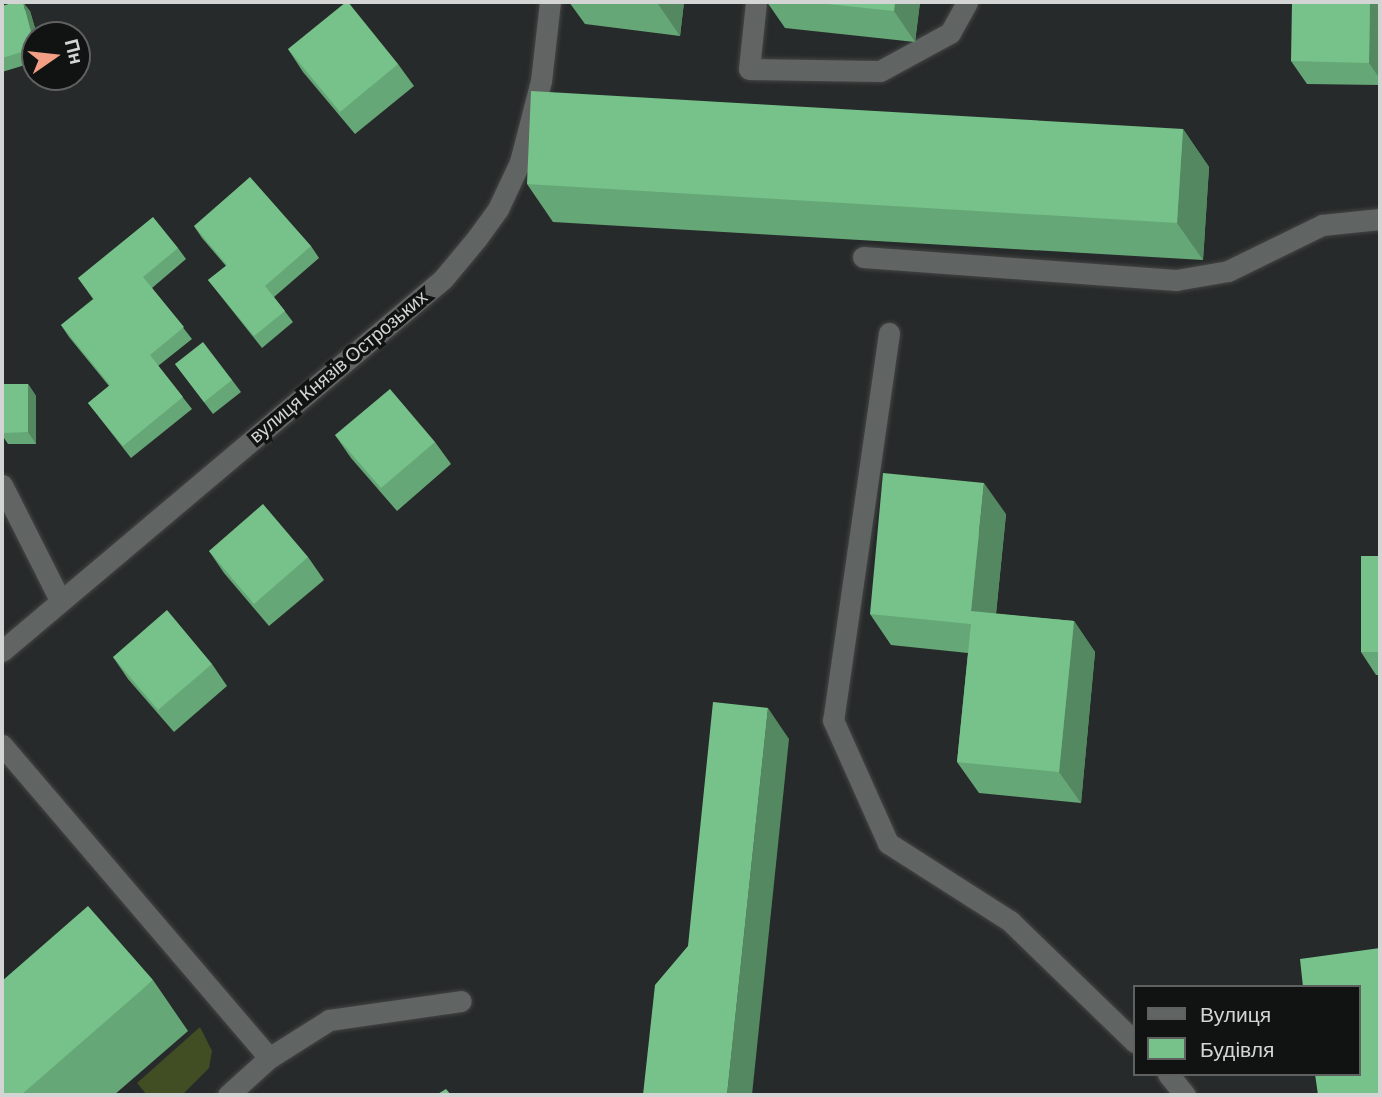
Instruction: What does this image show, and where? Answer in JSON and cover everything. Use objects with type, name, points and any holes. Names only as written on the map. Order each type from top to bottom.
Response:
[{"type":"street","name":"вулиця Князів Острозьких","points":[[2,651],[443,279],[498,209],[520,162],[541,81],[550,2]]},
{"type":"street","points":[[756,2],[749,69],[880,71],[950,33],[967,2]]},
{"type":"street","points":[[863,257],[1176,280],[1228,271],[1322,225],[1380,219]]},
{"type":"street","points":[[889,333],[834,720],[888,844],[1010,921],[1134,1041]]},
{"type":"street","points":[[2,485],[60,600]]},
{"type":"street","points":[[2,745],[269,1058]]},
{"type":"street","points":[[229,1095],[269,1058],[330,1020],[461,1001]]},
{"type":"street","points":[[1170,1076],[1185,1095]]},
{"type":"green space","points":[[200,1027],[212,1051],[209,1068],[182,1095],[147,1095],[137,1083]]},
{"type":"building","points":[[23,2],[28,21],[21,21],[21,52],[2,58],[2,6]]},
{"type":"building","points":[[346,2],[398,64],[340,112],[288,49]]},
{"type":"building","points":[[809,2],[895,2],[894,11]]},
{"type":"building","points":[[1292,2],[1370,2],[1369,63],[1291,61]]},
{"type":"building","points":[[531,91],[1183,129],[1177,223],[527,184]]},
{"type":"building","points":[[250,177],[311,246],[265,286],[285,311],[254,336],[208,280],[227,265],[194,226]]},
{"type":"building","points":[[153,217],[178,248],[143,277],[184,327],[150,355],[183,397],[123,446],[88,403],[110,385],[61,325],[94,299],[78,278]]},
{"type":"building","points":[[203,342],[232,380],[204,402],[175,364]]},
{"type":"building","points":[[2,384],[28,384],[28,432],[2,433]]},
{"type":"building","points":[[390,389],[435,442],[381,488],[335,435]]},
{"type":"building","points":[[883,473],[984,483],[971,611],[1074,621],[1059,772],[957,762],[971,624],[870,614]]},
{"type":"building","points":[[263,504],[308,557],[254,604],[209,551]]},
{"type":"building","points":[[1361,556],[1380,556],[1380,652],[1361,652]]},
{"type":"building","points":[[167,610],[212,664],[158,710],[113,657]]},
{"type":"building","points":[[713,702],[768,708],[727,1095],[643,1095],[655,985],[688,946]]},
{"type":"building","points":[[88,906],[153,980],[21,1095],[2,1095],[2,981]]},
{"type":"building","points":[[1380,948],[1380,1095],[1318,1095],[1315,1076],[1361,1076],[1361,985],[1303,985],[1300,959]]},
{"type":"building","points":[[446,1089],[451,1095],[436,1095]]}]
